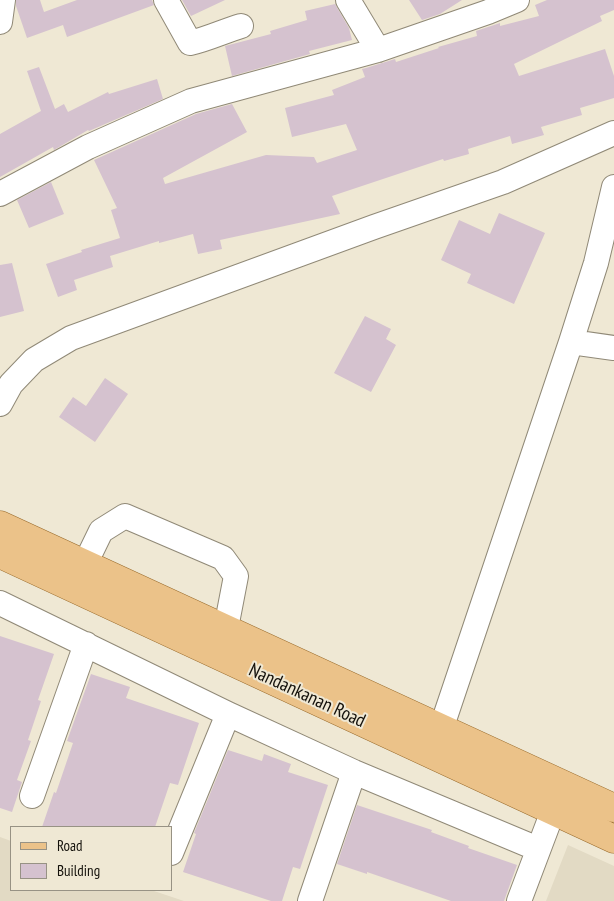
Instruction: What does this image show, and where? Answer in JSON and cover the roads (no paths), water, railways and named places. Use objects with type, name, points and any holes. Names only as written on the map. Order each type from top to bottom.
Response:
[{"type":"main road","name":"Nandankanan Road","points":[[0,524],[226,628],[298,677]]},
{"type":"main road","name":"Nandankanan Road","points":[[0,554],[298,677],[553,810],[614,839]]},
{"type":"main road","points":[[298,677],[441,728],[614,808]]},
{"type":"street","points":[[0,22],[3,0]]},
{"type":"street","points":[[166,0],[190,43],[207,39],[241,26]]},
{"type":"street","points":[[348,0],[378,50]]},
{"type":"street","points":[[0,194],[88,147],[191,101],[378,50],[517,0]]},
{"type":"street","points":[[0,404],[12,384],[34,360],[71,338],[503,182],[614,134]]},
{"type":"street","points":[[441,728],[596,264],[614,187]]},
{"type":"street","points":[[571,342],[614,348]]},
{"type":"street","points":[[84,564],[101,531],[125,516],[223,558],[236,576],[226,628]]},
{"type":"street","points":[[0,603],[228,714],[354,772],[538,849]]},
{"type":"street","points":[[32,796],[86,644]]},
{"type":"street","points":[[172,850],[228,714]]},
{"type":"street","points":[[310,901],[354,772]]},
{"type":"street","points":[[519,901],[553,810]]}]
